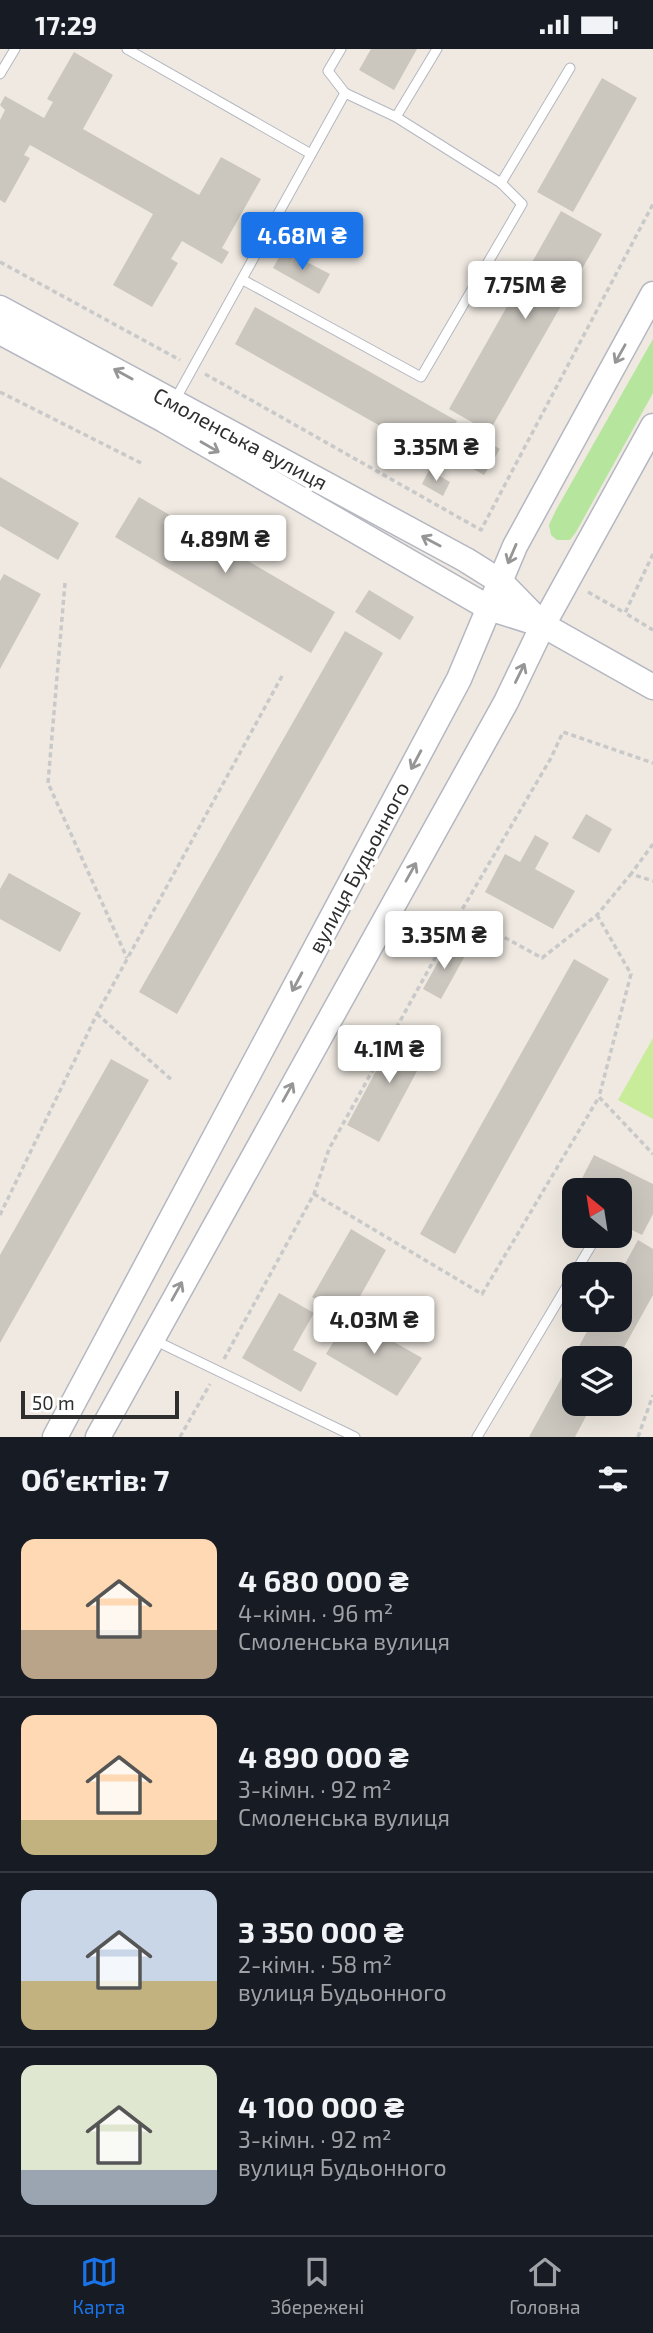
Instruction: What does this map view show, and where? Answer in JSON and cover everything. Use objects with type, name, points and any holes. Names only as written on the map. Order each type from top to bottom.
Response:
[{"type":"main road","name":"вулиця Будьонного","points":[[55,1437],[458,679],[514,546],[653,294]]},
{"type":"main road","name":"Смоленська вулиця","points":[[0,308],[489,608],[543,625],[653,687]]},
{"type":"main road","name":"Смоленська вулиця","points":[[0,332],[169,411],[501,582],[543,625]]},
{"type":"main road","points":[[98,1437],[506,702],[543,625],[653,426]]},
{"type":"lane","points":[[0,74],[15,49]]},
{"type":"lane","points":[[127,49],[312,155]]},
{"type":"lane","points":[[243,280],[421,377],[522,204],[501,183],[397,117],[345,93],[328,71],[341,49]]},
{"type":"lane","points":[[397,117],[437,49]]},
{"type":"lane","points":[[501,183],[570,68]]},
{"type":"lane","points":[[169,411],[345,93]]},
{"type":"lane","points":[[477,1437],[590,1248]]},
{"type":"lane","points":[[151,1338],[355,1437]]},
{"type":"path","points":[[0,262],[481,530],[653,204]]},
{"type":"path","points":[[0,392],[141,463]]},
{"type":"path","points":[[625,613],[653,554]]},
{"type":"path","points":[[568,580],[653,630]]},
{"type":"path","points":[[65,583],[48,783],[127,958]]},
{"type":"path","points":[[0,1215],[97,1014],[282,675]]},
{"type":"path","points":[[180,1437],[314,1193],[329,1149],[460,913],[551,758],[563,732],[653,763]]},
{"type":"path","points":[[460,913],[542,958],[597,915],[653,844]]},
{"type":"path","points":[[631,874],[653,881]]},
{"type":"path","points":[[314,1193],[482,1294],[599,1097],[631,974],[597,915]]},
{"type":"path","points":[[97,1014],[173,1081]]},
{"type":"path","points":[[599,1097],[653,1154]]},
{"type":"path","points":[[638,1437],[653,1395]]},
{"type":"green space","points":[[653,339],[653,393],[576,532],[570,540],[557,540],[551,535],[549,525],[556,510]]},
{"type":"green space","points":[[653,1038],[653,1119],[618,1100]]},
{"type":"building","points":[[371,49],[417,49],[394,90],[359,70]]},
{"type":"building","points":[[74,52],[113,75],[83,129],[199,195],[221,157],[261,179],[222,248],[229,252],[222,264],[182,241],[171,259],[178,263],[152,307],[113,285],[153,214],[30,145],[24,155],[30,158],[5,203],[0,200],[0,120],[5,110],[0,105],[5,96],[44,118],[53,102],[47,99]]},
{"type":"building","points":[[602,78],[637,98],[573,212],[537,192]]},
{"type":"building","points":[[561,211],[602,234],[489,432],[449,409]]},
{"type":"building","points":[[283,250],[294,256],[290,265],[295,256],[330,274],[319,294],[273,268]]},
{"type":"building","points":[[255,307],[457,421],[437,458],[235,344]]},
{"type":"building","points":[[481,438],[500,449],[484,475],[466,465]]},
{"type":"building","points":[[429,470],[450,482],[443,496],[422,484]]},
{"type":"building","points":[[0,477],[79,523],[58,560],[0,526]]},
{"type":"building","points":[[139,497],[335,612],[311,653],[115,537]]},
{"type":"building","points":[[4,574],[41,594],[0,669],[0,581]]},
{"type":"building","points":[[369,590],[414,617],[400,640],[355,612]]},
{"type":"building","points":[[345,631],[383,653],[177,1014],[139,992]]},
{"type":"building","points":[[586,814],[612,829],[599,853],[572,838]]},
{"type":"building","points":[[535,835],[549,843],[535,869],[575,891],[553,929],[485,892],[505,854],[520,862]]},
{"type":"building","points":[[9,873],[81,913],[60,952],[0,919],[0,889]]},
{"type":"building","points":[[448,944],[466,954],[441,999],[423,989]]},
{"type":"building","points":[[574,959],[609,979],[455,1254],[420,1234]]},
{"type":"building","points":[[399,1028],[431,1045],[379,1142],[347,1125]]},
{"type":"building","points":[[111,1059],[149,1080],[0,1343],[0,1255]]},
{"type":"building","points":[[594,1155],[653,1184],[653,1214],[642,1235],[632,1230],[632,1178],[582,1178]]},
{"type":"building","points":[[351,1229],[386,1250],[349,1316],[312,1297]]},
{"type":"building","points":[[638,1240],[653,1249],[653,1295],[625,1346],[579,1346],[587,1332],[632,1332],[632,1262],[626,1262]]},
{"type":"building","points":[[279,1293],[314,1313],[293,1350],[317,1363],[301,1392],[242,1358]]},
{"type":"building","points":[[349,1316],[422,1358],[397,1396],[326,1354]]},
{"type":"building","points":[[562,1377],[562,1416],[586,1416],[575,1437],[529,1437]]}]
